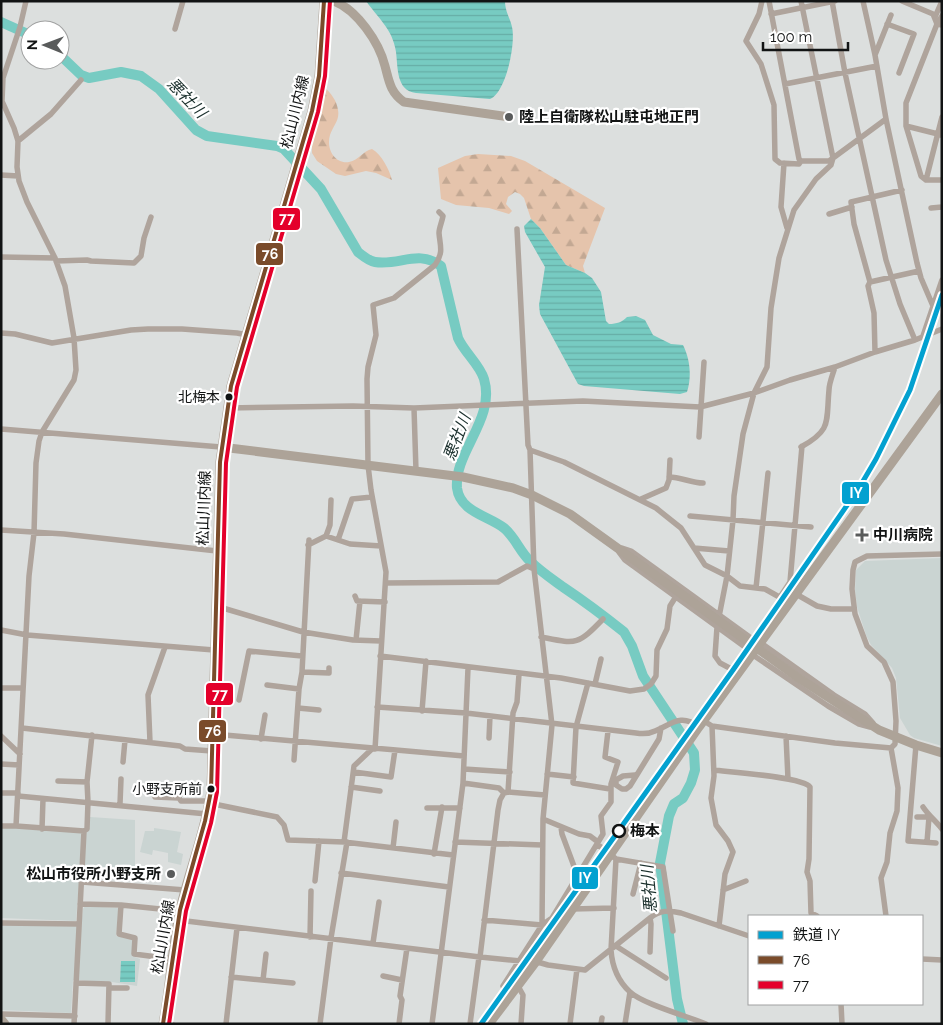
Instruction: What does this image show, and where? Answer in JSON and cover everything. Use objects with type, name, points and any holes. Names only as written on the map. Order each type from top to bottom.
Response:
[{"type":"main road","name":"松山川内線","points":[[166,1023],[172,959],[179,916],[185,890],[202,838],[210,802],[217,551],[222,447],[227,408],[231,386],[317,94],[324,1]]},
{"type":"main road","points":[[334,1],[350,10],[366,29],[380,51],[391,89],[397,98],[404,102],[510,117]]},
{"type":"main road","points":[[490,1024],[572,909],[613,856],[739,673],[942,394]]},
{"type":"main road","points":[[222,447],[462,477],[496,483],[532,495],[570,514],[717,616],[800,679],[879,730],[942,753]]},
{"type":"main road","points":[[1,1019],[5,1024]]},
{"type":"street","points":[[16,826],[29,576],[34,533],[36,463],[42,432],[74,380],[76,370],[74,338],[65,286],[56,260],[28,202],[18,176],[18,141],[2,101],[3,78],[19,30],[26,1]]},
{"type":"street","points":[[175,29],[184,1]]},
{"type":"street","points":[[762,1],[759,14],[746,41],[761,64],[774,105],[775,159],[780,163],[799,164],[801,161],[829,161],[886,119]]},
{"type":"street","points":[[768,1],[799,160],[801,161]]},
{"type":"street","points":[[771,14],[801,5],[833,1],[845,73],[890,277],[915,340]]},
{"type":"street","points":[[864,1],[886,119],[919,271],[933,306]]},
{"type":"street","points":[[902,1],[933,14],[939,24]]},
{"type":"street","points":[[934,17],[942,1]]},
{"type":"street","points":[[739,673],[720,663],[715,656],[717,616],[726,576],[734,496],[743,434],[754,393],[767,367],[772,300],[779,258],[787,228],[794,210],[816,179],[831,165],[833,158],[801,5]]},
{"type":"street","points":[[875,55],[891,15]]},
{"type":"street","points":[[942,16],[906,103],[906,126],[921,176],[926,180],[942,180]]},
{"type":"street","points":[[887,24],[914,34],[899,72]]},
{"type":"street","points":[[785,84],[877,66]]},
{"type":"street","points":[[18,141],[55,110],[81,80]]},
{"type":"street","points":[[926,180],[942,117]]},
{"type":"street","points":[[906,126],[939,134]]},
{"type":"street","points":[[784,163],[781,207],[787,228]]},
{"type":"street","points":[[1,174],[18,176]]},
{"type":"street","points":[[875,352],[874,314],[868,286],[870,282],[854,224],[851,202],[902,190]]},
{"type":"street","points":[[829,214],[852,207]]},
{"type":"street","points":[[932,208],[942,207]]},
{"type":"street","points":[[320,1024],[354,766],[374,748],[385,602],[386,572],[368,465],[368,367],[376,335],[373,305],[394,298],[437,262],[442,244],[439,232],[443,216],[439,212]]},
{"type":"street","points":[[1,257],[134,263],[141,256],[144,238],[151,217]]},
{"type":"street","points":[[517,229],[528,445],[530,450],[534,566],[552,725],[543,818],[542,925]]},
{"type":"street","points":[[870,282],[919,271]]},
{"type":"street","points":[[924,336],[942,280]]},
{"type":"street","points":[[227,408],[369,406],[414,408],[607,402],[700,407],[754,393],[835,367],[915,340],[942,328]]},
{"type":"street","points":[[1,334],[16,334],[52,343],[74,338],[148,329],[182,329],[247,335]]},
{"type":"street","points":[[699,437],[704,362]]},
{"type":"street","points":[[780,596],[790,582],[801,447],[816,438],[827,422],[829,409],[828,388],[835,367]]},
{"type":"street","points":[[414,408],[416,471]]},
{"type":"street","points":[[1,429],[222,447]]},
{"type":"street","points":[[530,450],[564,462],[612,487],[641,499],[656,508],[681,528],[705,565],[740,586],[765,589],[790,603]]},
{"type":"street","points":[[641,499],[666,488],[670,460]]},
{"type":"street","points":[[756,588],[768,474]]},
{"type":"street","points":[[669,477],[676,477],[693,483],[704,483]]},
{"type":"street","points":[[338,540],[352,500],[372,497]]},
{"type":"street","points":[[326,536],[330,525],[331,500]]},
{"type":"street","points":[[690,516],[811,527]]},
{"type":"street","points":[[1,530],[82,535],[217,551]]},
{"type":"street","points":[[294,760],[302,672],[309,542],[326,536],[350,544],[381,546]]},
{"type":"street","points":[[615,546],[625,560],[745,647]]},
{"type":"street","points":[[694,548],[729,551]]},
{"type":"street","points":[[891,748],[895,744],[896,736],[896,701],[893,682],[884,662],[867,646],[855,614],[852,589],[855,562],[867,556],[942,554]]},
{"type":"street","points":[[386,583],[498,582],[527,566],[534,566]]},
{"type":"street","points":[[796,594],[817,606],[831,609],[854,609]]},
{"type":"street","points":[[355,596],[355,600],[360,601],[385,602]]},
{"type":"street","points":[[380,656],[546,677],[630,691],[644,689],[651,684],[656,676],[657,650],[667,629],[670,606],[675,598]]},
{"type":"street","points":[[356,640],[360,601]]},
{"type":"street","points":[[216,606],[303,632],[356,640],[381,641]]},
{"type":"street","points":[[717,616],[751,638]]},
{"type":"street","points":[[541,637],[566,642],[576,641],[582,639],[602,619]]},
{"type":"street","points":[[732,638],[738,637],[740,633],[738,629]]},
{"type":"street","points":[[1,630],[27,635],[214,650]]},
{"type":"street","points":[[761,643],[834,695],[865,714],[879,730]]},
{"type":"street","points":[[150,742],[148,695],[165,647]]},
{"type":"street","points":[[239,700],[249,651],[302,656]]},
{"type":"street","points":[[753,655],[828,706],[859,724],[879,730]]},
{"type":"street","points":[[595,684],[602,659]]},
{"type":"street","points":[[422,711],[426,661]]},
{"type":"street","points":[[302,672],[329,673],[329,668]]},
{"type":"street","points":[[432,1024],[463,783],[468,668]]},
{"type":"street","points":[[470,1024],[500,800],[506,792],[510,772],[513,720],[517,702],[519,674]]},
{"type":"street","points":[[588,683],[576,727],[574,783],[610,789]]},
{"type":"street","points":[[267,685],[299,689]]},
{"type":"street","points":[[1,688],[23,688]]},
{"type":"street","points":[[298,708],[319,710]]},
{"type":"street","points":[[377,708],[466,713],[552,725],[645,734],[678,720],[843,744],[891,748]]},
{"type":"street","points":[[261,739],[265,715]]},
{"type":"street","points":[[489,738],[490,716]]},
{"type":"street","points":[[705,725],[714,770],[711,798],[714,817],[718,830],[728,841],[733,852],[725,874],[719,926]]},
{"type":"street","points":[[22,728],[212,751]]},
{"type":"street","points":[[635,775],[659,739],[661,728]]},
{"type":"street","points":[[503,986],[542,925],[552,918],[603,834],[601,816],[611,802],[610,789],[612,777],[618,762],[605,757],[608,731]]},
{"type":"street","points":[[213,734],[464,756]]},
{"type":"street","points":[[74,1024],[84,831],[87,829],[87,782],[92,735]]},
{"type":"street","points":[[1,736],[20,754]]},
{"type":"street","points":[[786,736],[788,779]]},
{"type":"street","points":[[123,762],[125,740]]},
{"type":"street","points":[[916,745],[908,841],[936,843]]},
{"type":"street","points":[[886,915],[881,878],[887,862],[890,833],[897,811],[898,788],[891,748]]},
{"type":"street","points":[[354,772],[391,777],[395,750]]},
{"type":"street","points":[[1,764],[19,765]]},
{"type":"street","points":[[464,769],[510,772]]},
{"type":"street","points":[[714,770],[788,779],[803,782],[810,787],[809,859],[806,872],[810,881],[811,913],[815,915]]},
{"type":"street","points":[[548,774],[574,777]]},
{"type":"street","points":[[120,804],[121,779]]},
{"type":"street","points":[[58,781],[87,782]]},
{"type":"street","points":[[463,783],[499,788],[506,792],[545,795]]},
{"type":"street","points":[[351,787],[380,791]]},
{"type":"street","points":[[1,793],[43,799],[120,804],[207,814]]},
{"type":"street","points":[[155,798],[179,795],[181,801],[210,802],[277,817],[284,825],[288,840],[345,842],[453,856]]},
{"type":"street","points":[[42,829],[43,799]]},
{"type":"street","points":[[434,854],[442,807]]},
{"type":"street","points":[[924,807],[929,817],[927,842]]},
{"type":"street","points":[[428,808],[460,808]]},
{"type":"street","points":[[917,817],[929,817],[942,829]]},
{"type":"street","points":[[543,818],[579,834],[590,836],[613,856],[659,867],[673,931]]},
{"type":"street","points":[[393,848],[396,822]]},
{"type":"street","points":[[1,826],[84,831]]},
{"type":"street","points":[[562,827],[562,834],[578,877]]},
{"type":"street","points":[[315,881],[318,840]]},
{"type":"street","points":[[455,842],[542,845]]},
{"type":"street","points":[[613,856],[614,968],[630,992],[651,1003],[706,1024]]},
{"type":"street","points":[[633,894],[641,863]]},
{"type":"street","points":[[341,874],[449,888]]},
{"type":"street","points":[[82,882],[185,890]]},
{"type":"street","points":[[723,890],[746,882]]},
{"type":"street","points":[[310,937],[311,891]]},
{"type":"street","points":[[373,943],[379,902]]},
{"type":"street","points":[[80,904],[121,905],[237,928],[585,970],[650,918],[669,910],[748,936]]},
{"type":"street","points":[[121,905],[119,934],[136,938],[134,954],[172,959]]},
{"type":"street","points":[[572,909],[614,908]]},
{"type":"street","points":[[650,918],[650,952]]},
{"type":"street","points":[[484,920],[542,925]]},
{"type":"street","points":[[1,923],[79,924]]},
{"type":"street","points":[[230,1024],[226,1024],[237,928]]},
{"type":"street","points":[[399,1024],[402,1000],[400,996],[407,948]]},
{"type":"street","points":[[614,948],[666,978]]},
{"type":"street","points":[[263,980],[266,954]]},
{"type":"street","points":[[923,959],[942,960]]},
{"type":"street","points":[[570,1024],[577,969]]},
{"type":"street","points":[[383,976],[402,980]]},
{"type":"street","points":[[231,977],[293,983]]},
{"type":"street","points":[[76,983],[110,984],[108,1024]]},
{"type":"street","points":[[518,986],[523,996],[522,1024]]},
{"type":"street","points":[[110,988],[127,988]]},
{"type":"street","points":[[625,1024],[630,992]]},
{"type":"street","points":[[842,1005],[842,1024]]},
{"type":"street","points":[[1,1014],[74,1016]]},
{"type":"shaded area","points":[[942,558],[942,746],[914,738],[910,735],[900,718],[896,678],[892,668],[871,645],[866,635],[857,607],[855,590],[856,570],[865,561]]},
{"type":"shaded area","points":[[90,817],[135,820],[135,871],[80,871],[76,921],[1,918],[1,827],[87,833]]},
{"type":"shaded area","points":[[154,828],[181,832],[177,852],[183,854],[181,865],[168,862],[168,853],[153,850],[152,855],[140,852],[145,831],[154,831]]},
{"type":"shaded area","points":[[85,906],[119,908],[116,936],[132,939],[132,956],[140,959],[137,986],[112,982],[73,980],[71,1013],[1,1010],[1,925],[81,926]]},
{"type":"green space","points":[[324,87],[333,97],[338,110],[337,120],[329,140],[332,154],[339,160],[349,162],[372,149],[385,163],[392,180],[366,171],[345,176],[336,174],[317,161],[312,153],[312,132]]},
{"type":"green space","points":[[478,154],[511,156],[525,161],[605,208],[583,266],[585,273],[566,265],[540,228],[531,219],[524,198],[520,194],[515,192],[508,197],[506,204],[512,211],[509,214],[489,208],[456,205],[441,199],[438,168],[465,156]]},
{"type":"water","points":[[366,1],[505,1],[512,27],[513,44],[505,78],[496,95],[490,99],[409,91],[401,83],[399,77],[396,49],[391,35]]},
{"type":"water","points":[[531,219],[540,228],[566,265],[592,278],[601,292],[606,321],[609,324],[614,324],[627,317],[636,316],[645,320],[653,335],[671,344],[683,345],[690,368],[687,392],[680,394],[578,384],[540,314],[539,305],[545,267],[525,232],[524,226]]},
{"type":"water","points":[[121,961],[135,961],[135,982],[120,982]]},
{"type":"waterway","name":"悪社川","points":[[1,22],[20,31]]},
{"type":"waterway","name":"悪社川","points":[[70,65],[81,75],[89,78],[121,72],[141,76],[159,89],[196,130],[207,136],[277,146],[284,149],[321,189],[358,252],[368,259],[384,263],[417,258],[433,261],[441,266],[458,338],[482,374],[486,394],[480,422],[462,461],[458,475],[457,488],[459,496],[476,513],[504,528],[526,557],[550,578],[624,632],[632,646],[643,676],[694,753],[695,770],[691,783],[683,798],[674,804],[669,816],[660,863],[677,999],[683,1024]]},
{"type":"rail line","name":"IY","points":[[481,1024],[733,670],[859,488],[876,459],[910,390],[942,295]]},
{"type":"transit line","name":"76","points":[[163,1024],[180,910],[205,821],[211,791],[220,462],[231,386],[312,111],[319,76],[324,1]]},
{"type":"transit line","name":"77","points":[[169,1024],[186,911],[211,823],[217,792],[226,463],[237,387],[318,112],[325,76],[330,1]]},
{"type":"place","name":"陸上自衛隊松山駐屯地正門","points":[[509,117]]},
{"type":"place","name":"北梅本","points":[[229,397]]},
{"type":"place","name":"中川病院","points":[[862,535]]},
{"type":"place","name":"小野支所前","points":[[211,789]]},
{"type":"place","name":"梅本","points":[[619,831]]},
{"type":"place","name":"松山市役所小野支所","points":[[171,874]]}]
